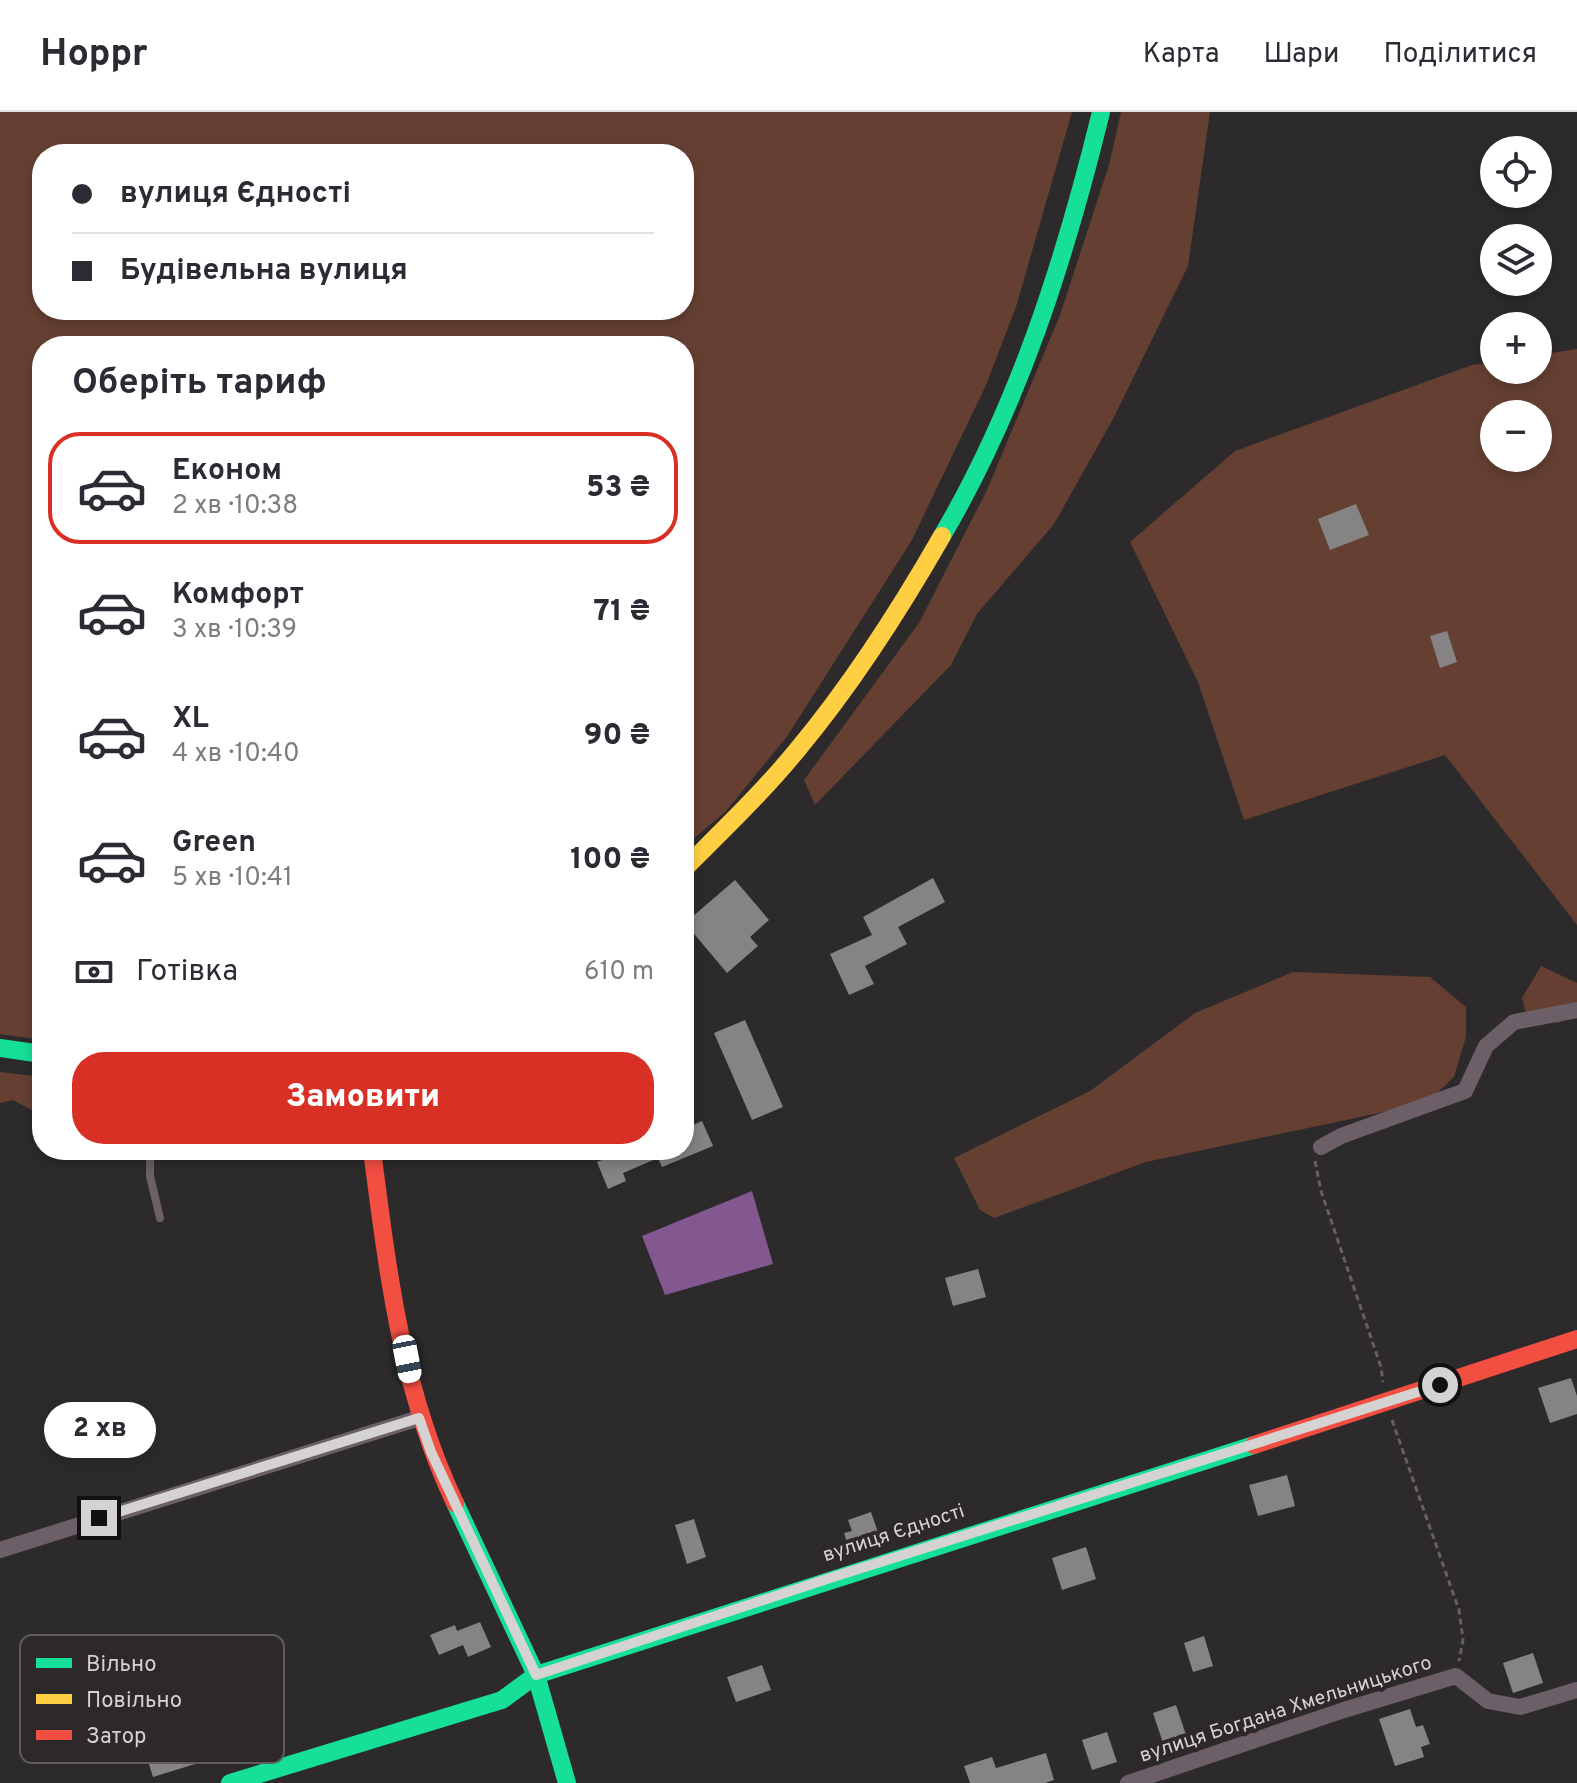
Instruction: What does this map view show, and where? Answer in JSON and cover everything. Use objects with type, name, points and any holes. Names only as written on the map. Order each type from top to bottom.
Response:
[{"type":"street","points":[[694,859],[801,746],[899,609],[937,546],[1002,414],[1044,310],[1101,112]]},
{"type":"street","points":[[1321,1147],[1341,1136],[1465,1091],[1486,1046],[1514,1022],[1577,1010]]},
{"type":"street","points":[[0,1048],[32,1053]]},
{"type":"street","points":[[373,1160],[383,1240],[419,1418],[431,1452],[536,1675],[567,1783]]},
{"type":"street","name":"вулиця Єдності","points":[[230,1783],[502,1700],[536,1675],[830,1578],[1385,1404],[1577,1339]]},
{"type":"street","points":[[0,1550],[419,1418]]},
{"type":"street","points":[[1456,1676],[1488,1701],[1520,1707],[1577,1690]]},
{"type":"street","name":"вулиця Богдана Хмельницького","points":[[1128,1783],[1344,1710],[1456,1676]]},
{"type":"lane","points":[[150,1160],[150,1176],[160,1218]]},
{"type":"path","points":[[1321,1147],[1314,1165],[1381,1367],[1385,1404],[1459,1610],[1463,1640],[1456,1676]]},
{"type":"shaded area","points":[[0,112],[1072,112],[1016,307],[986,385],[912,540],[786,738],[726,811],[694,838],[694,336],[32,336],[32,1039],[0,1034]]},
{"type":"shaded area","points":[[1121,112],[1210,112],[1188,266],[1113,419],[1054,524],[977,614],[951,665],[815,805],[804,780],[919,623],[987,490],[1060,315],[1109,165]]},
{"type":"shaded area","points":[[1577,349],[1577,925],[1445,755],[1244,820],[1198,682],[1130,542],[1235,451],[1480,364],[1480,384],[1552,384],[1552,353]]},
{"type":"shaded area","points":[[1541,966],[1577,983],[1577,1015],[1558,1023],[1526,1014],[1522,998]]},
{"type":"shaded area","points":[[1293,972],[1430,977],[1466,1007],[1466,1037],[1454,1077],[1432,1098],[1389,1111],[1146,1162],[994,1218],[980,1210],[954,1158],[1090,1091],[1195,1013]]},
{"type":"shaded area","points":[[0,1072],[32,1076],[32,1110],[13,1100],[0,1103]]},
{"type":"shaded area","points":[[752,1191],[773,1264],[665,1295],[642,1236]]},
{"type":"building","points":[[1356,504],[1369,535],[1330,550],[1318,519]]},
{"type":"building","points":[[1447,631],[1457,662],[1440,668],[1430,636]]},
{"type":"building","points":[[933,878],[945,902],[898,927],[907,944],[865,966],[874,984],[849,995],[830,954],[872,935],[863,917]]},
{"type":"building","points":[[735,880],[769,920],[750,937],[758,946],[727,973],[694,934],[694,915]]},
{"type":"building","points":[[745,1020],[783,1107],[752,1120],[714,1033]]},
{"type":"building","points":[[702,1121],[713,1146],[694,1154],[694,1125]]},
{"type":"building","points":[[653,1160],[623,1173],[626,1181],[608,1189],[597,1162]]},
{"type":"building","points":[[659,1160],[679,1160],[662,1167]]},
{"type":"building","points":[[978,1269],[986,1297],[953,1306],[945,1278]]},
{"type":"building","points":[[1571,1378],[1577,1396],[1577,1414],[1550,1423],[1538,1388]]},
{"type":"building","points":[[1287,1475],[1295,1506],[1258,1516],[1249,1485]]},
{"type":"building","points":[[871,1512],[880,1538],[849,1549],[844,1533],[852,1531],[848,1520]]},
{"type":"building","points":[[694,1519],[706,1557],[687,1564],[675,1525]]},
{"type":"building","points":[[1086,1547],[1096,1579],[1062,1590],[1052,1558]]},
{"type":"building","points":[[480,1622],[491,1647],[468,1657],[463,1645],[439,1655],[430,1635],[455,1625],[457,1631]]},
{"type":"building","points":[[1204,1636],[1213,1666],[1193,1672],[1184,1643]]},
{"type":"building","points":[[1533,1653],[1543,1683],[1513,1693],[1503,1663]]},
{"type":"building","points":[[762,1665],[771,1690],[736,1702],[727,1677]]},
{"type":"building","points":[[1176,1705],[1188,1741],[1165,1749],[1153,1713]]},
{"type":"building","points":[[1410,1709],[1416,1727],[1423,1725],[1430,1744],[1421,1747],[1424,1757],[1395,1766],[1379,1719]]},
{"type":"building","points":[[1107,1732],[1117,1762],[1092,1770],[1082,1740]]},
{"type":"building","points":[[1046,1753],[1054,1780],[1045,1783],[970,1783],[964,1766],[992,1757],[996,1768]]},
{"type":"building","points":[[149,1763],[198,1763],[153,1777]]},
{"type":"traffic: fast","points":[[942,536],[994,435],[1037,330],[1072,222],[1101,112]]},
{"type":"traffic: fast","points":[[0,1048],[32,1053]]},
{"type":"traffic: fast","points":[[230,1783],[502,1700],[536,1675],[1254,1445]]},
{"type":"traffic: fast","points":[[455,1503],[536,1675],[567,1783]]},
{"type":"traffic: slow","points":[[694,859],[771,780],[838,698],[909,592],[942,536]]},
{"type":"traffic: jam","points":[[373,1160],[391,1286],[409,1374],[437,1460],[455,1503]]},
{"type":"traffic: jam","points":[[1254,1445],[1577,1339]]},
{"type":"route","points":[[99,1518],[419,1418],[431,1452],[536,1675],[830,1578],[1440,1385]]}]
